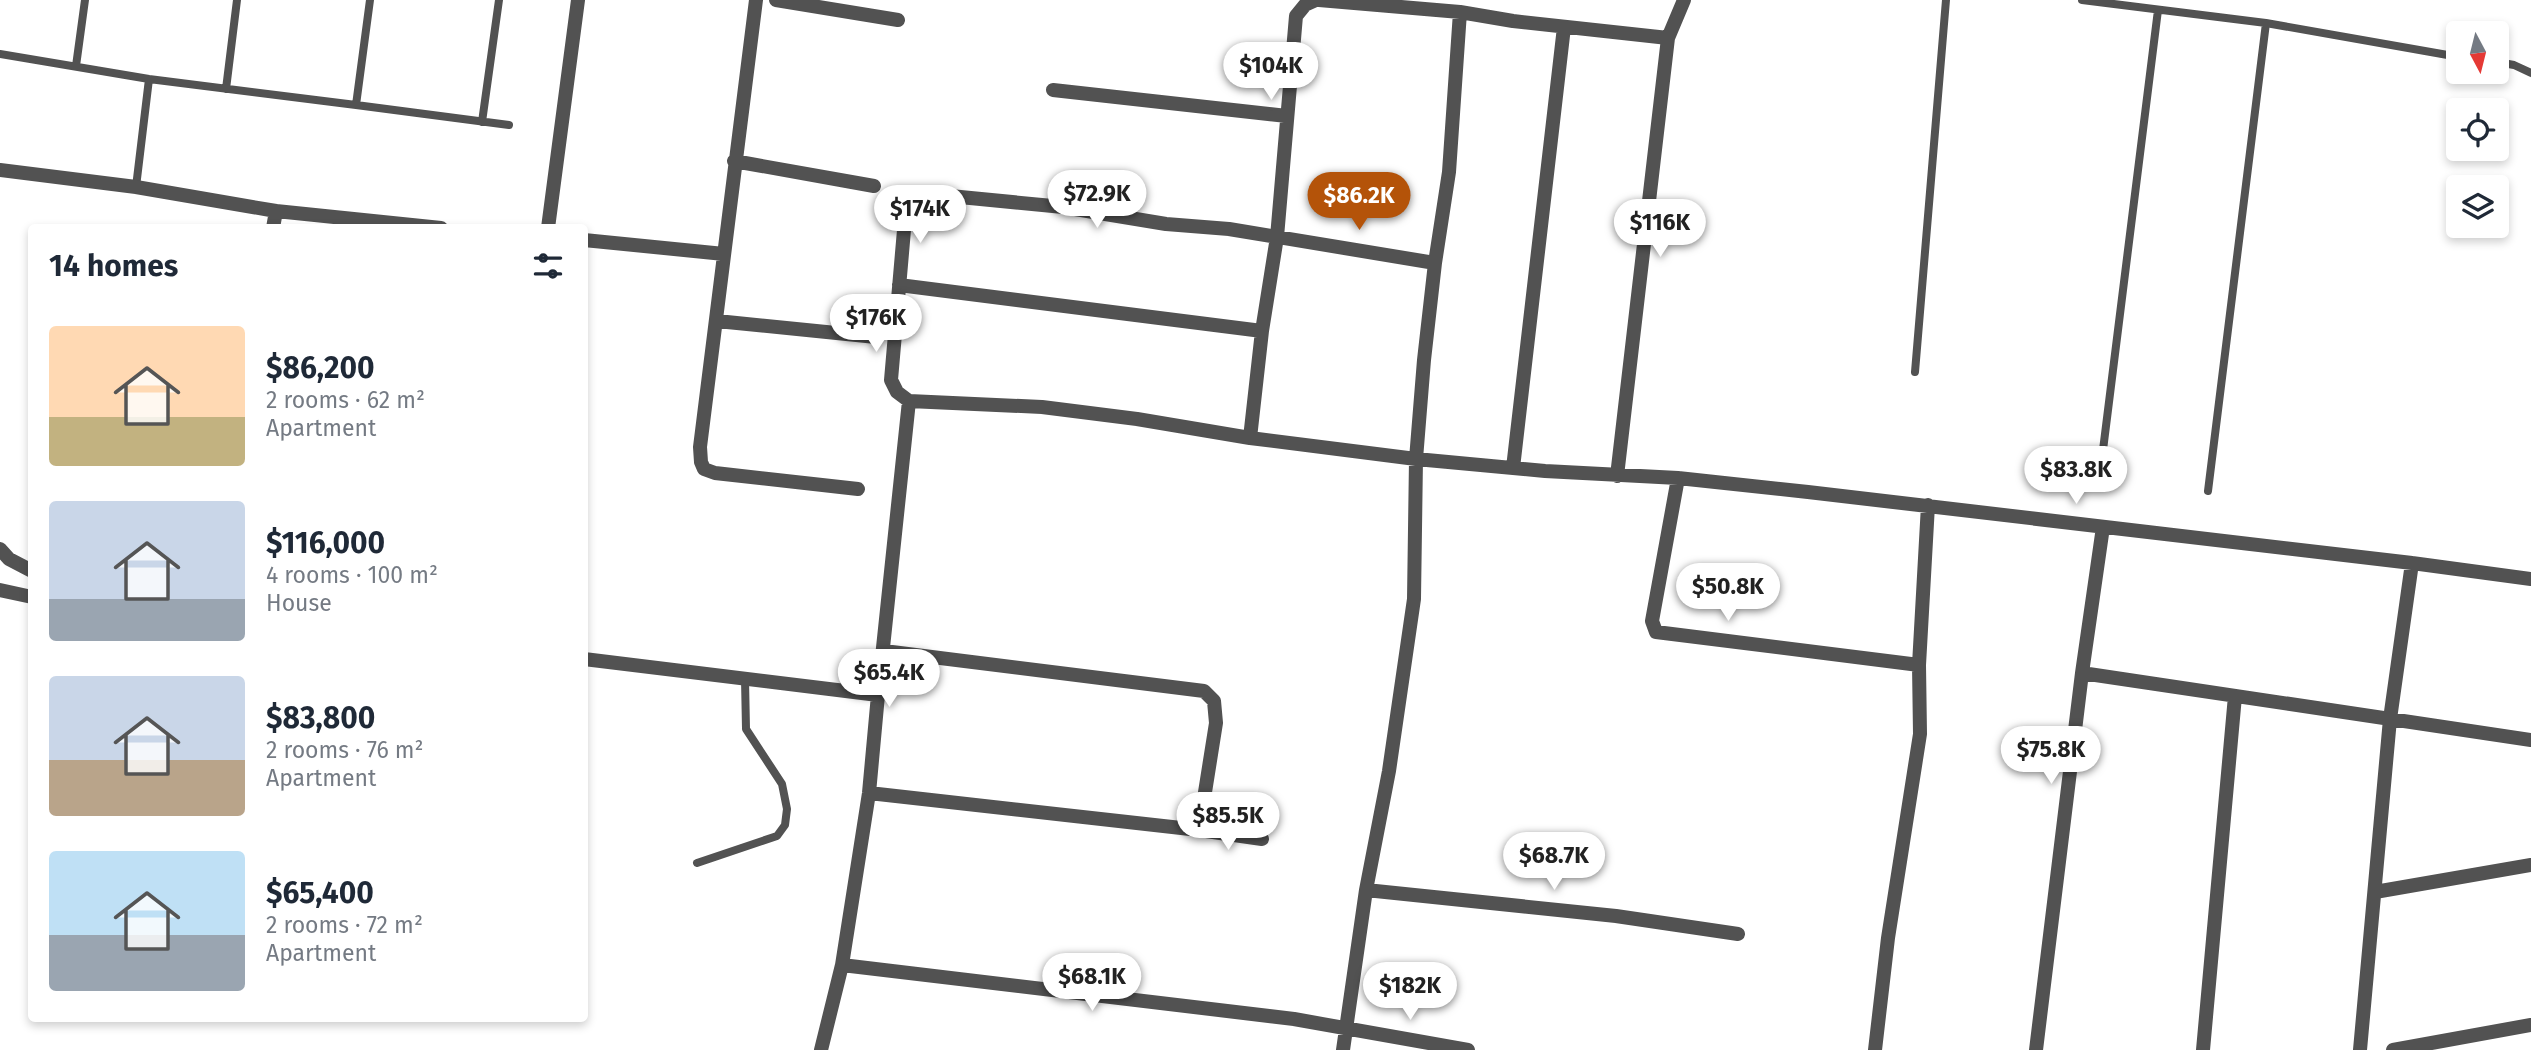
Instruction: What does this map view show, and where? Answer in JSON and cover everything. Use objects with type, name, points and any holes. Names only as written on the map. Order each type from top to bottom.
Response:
[{"type":"street","points":[[549,224],[578,0]]},
{"type":"street","points":[[756,0],[734,161],[700,447],[701,462],[704,469],[715,474],[858,489]]},
{"type":"street","points":[[776,0],[898,20]]},
{"type":"street","points":[[1250,438],[1262,331],[1277,237],[1296,16],[1306,5],[1317,0],[1460,12],[1563,27],[1668,38]]},
{"type":"street","points":[[1617,476],[1668,38],[1684,0]]},
{"type":"street","points":[[1343,1050],[1366,890],[1389,771],[1414,599],[1416,459],[1435,262],[1449,172],[1460,12]]},
{"type":"street","points":[[1513,468],[1563,27]]},
{"type":"street","points":[[1053,90],[1287,116]]},
{"type":"street","points":[[734,161],[874,186]]},
{"type":"street","points":[[0,170],[136,187],[276,211],[402,224]]},
{"type":"street","points":[[1435,262],[1229,229],[1166,224],[1063,207],[919,193],[906,207],[891,380],[897,392],[909,401],[1042,407],[1416,459],[1617,476],[1678,478],[1928,505],[2531,579]]},
{"type":"street","points":[[274,224],[276,211]]},
{"type":"street","points":[[588,240],[723,254]]},
{"type":"street","points":[[899,285],[1262,331]]},
{"type":"street","points":[[717,321],[876,337]]},
{"type":"street","points":[[821,1050],[842,965],[869,793],[909,401]]},
{"type":"street","points":[[1678,478],[1652,621],[1656,632],[1919,664]]},
{"type":"street","points":[[1875,1050],[1888,938],[1920,734],[1919,664],[1928,505]]},
{"type":"street","points":[[2036,1050],[2082,673],[2104,527]]},
{"type":"street","points":[[0,549],[9,559],[28,569]]},
{"type":"street","points":[[2360,1050],[2390,719],[2412,563]]},
{"type":"street","points":[[0,590],[28,596]]},
{"type":"street","points":[[884,650],[1204,691],[1214,701],[1216,723],[1199,830]]},
{"type":"street","points":[[588,659],[878,695]]},
{"type":"street","points":[[2082,673],[2531,740]]},
{"type":"street","points":[[2203,1050],[2235,696]]},
{"type":"street","points":[[869,793],[1262,839]]},
{"type":"street","points":[[2375,892],[2531,865]]},
{"type":"street","points":[[1366,890],[1616,916],[1738,934]]},
{"type":"street","points":[[842,965],[1294,1019],[1468,1050]]},
{"type":"street","points":[[2393,1050],[2531,1025]]},
{"type":"lane","points":[[76,66],[85,0]]},
{"type":"lane","points":[[226,89],[237,0]]},
{"type":"lane","points":[[356,105],[370,0]]},
{"type":"lane","points":[[482,122],[499,0]]},
{"type":"lane","points":[[1915,372],[1946,0]]},
{"type":"lane","points":[[2082,0],[2266,23],[2446,55]]},
{"type":"lane","points":[[2102,458],[2158,10]]},
{"type":"lane","points":[[2208,491],[2266,23]]},
{"type":"lane","points":[[0,54],[149,79],[509,125]]},
{"type":"lane","points":[[2510,64],[2531,73]]},
{"type":"lane","points":[[136,187],[149,79]]},
{"type":"lane","points":[[697,863],[777,836],[785,825],[787,809],[782,784],[746,729],[745,679]]}]
